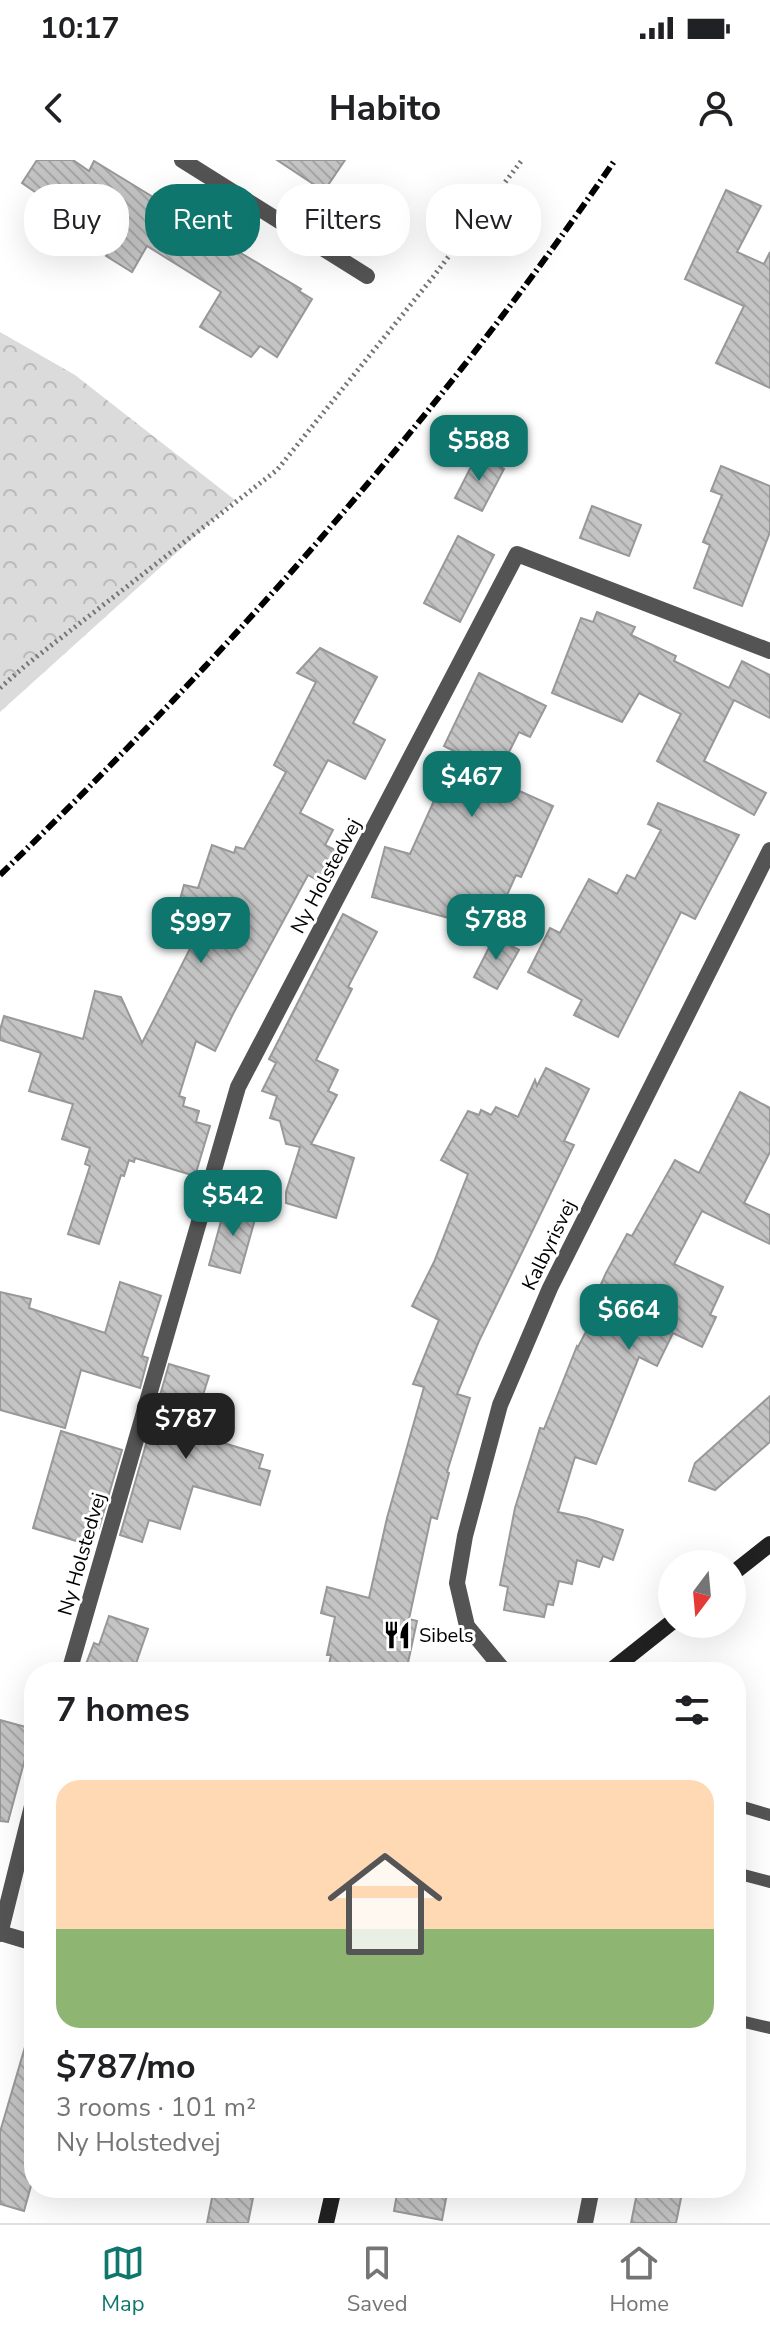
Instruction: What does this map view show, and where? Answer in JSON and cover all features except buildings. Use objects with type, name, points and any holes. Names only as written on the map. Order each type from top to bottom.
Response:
[{"type":"street","points":[[182,160],[367,276]]},
{"type":"street","name":"Ny Holstedvej","points":[[72,1662],[238,1087],[517,554],[770,651]]},
{"type":"street","name":"Kalbyrisvej","points":[[497,1662],[467,1626],[457,1583],[465,1536],[500,1405],[550,1288],[770,850]]},
{"type":"street","points":[[746,1563],[770,1544]]},
{"type":"street","points":[[622,1662],[658,1633]]},
{"type":"street","points":[[24,1838],[0,1934],[24,1940]]},
{"type":"street","points":[[326,2223],[332,2198]]},
{"type":"street","points":[[585,2223],[590,2198]]},
{"type":"lane","points":[[746,1808],[770,1815]]},
{"type":"lane","points":[[746,1876],[770,1882]]},
{"type":"lane","points":[[746,2022],[770,2028]]},
{"type":"path","points":[[0,688],[277,470],[433,277],[522,160]]},
{"type":"green space","points":[[0,332],[75,375],[235,500],[0,712]]},
{"type":"railway","points":[[0,875],[166,707],[326,533],[476,351],[615,160]]},
{"type":"place","name":"Sibels","points":[[397,1635]]}]
